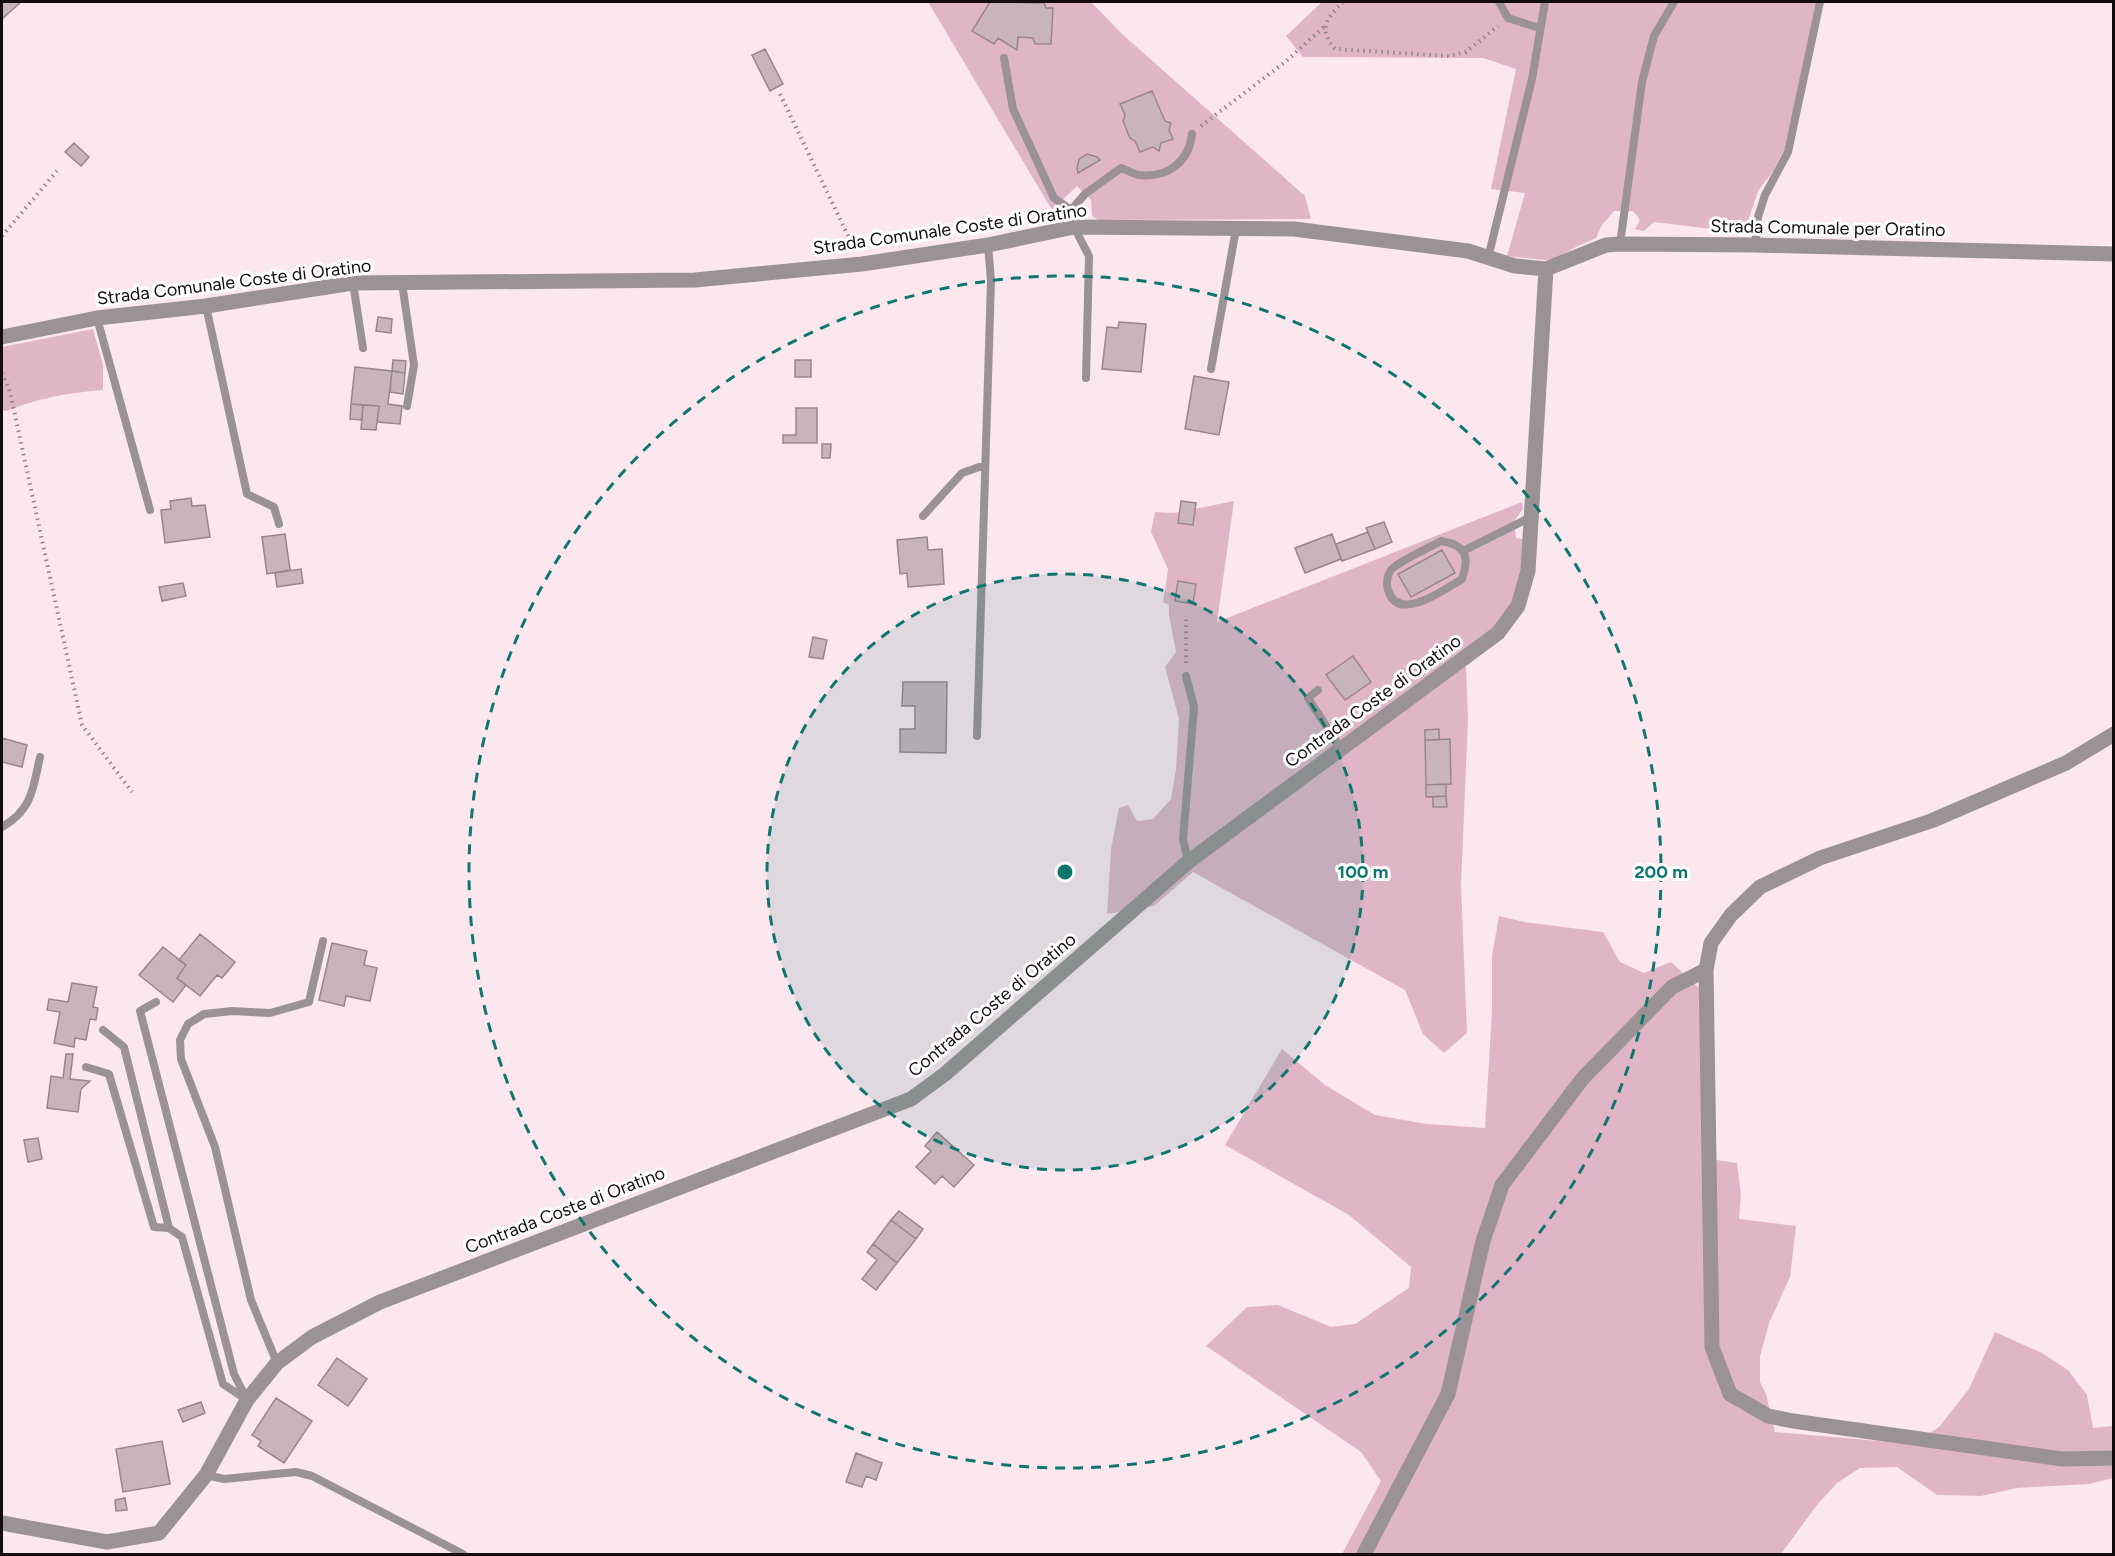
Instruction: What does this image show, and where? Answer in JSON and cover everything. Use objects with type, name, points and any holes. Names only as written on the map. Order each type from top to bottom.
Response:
[{"type":"street","name":"Strada Comunale Coste di Oratino","points":[[2,338],[97,318],[206,306],[352,283],[695,280],[862,264],[988,245],[1074,227],[1294,229],[1468,251],[1515,267],[1546,269]]},
{"type":"street","name":"Strada Comunale per Oratino","points":[[1546,269],[1606,245],[1620,244],[2114,254]]},
{"type":"street","name":"Contrada Coste di Oratino","points":[[2,1523],[107,1542],[159,1533],[206,1475],[247,1400],[278,1364],[312,1336],[380,1302],[911,1099],[945,1074],[1188,862],[1498,633],[1518,606],[1528,571],[1546,269]]},
{"type":"street","points":[[2114,734],[2066,763],[1931,821],[1820,858],[1760,887],[1731,915],[1711,943],[1706,970],[1712,1347],[1730,1394],[1768,1416],[1793,1421],[2062,1459],[2114,1458]]},
{"type":"street","points":[[1364,1554],[1448,1394],[1483,1241],[1502,1185],[1583,1078],[1672,987],[1706,970]]},
{"type":"lane","points":[[1499,2],[1508,18],[1539,28]]},
{"type":"lane","points":[[1488,258],[1532,79],[1545,2]]},
{"type":"lane","points":[[1620,244],[1642,82],[1654,36],[1674,2]]},
{"type":"lane","points":[[1755,245],[1758,218],[1765,195],[1788,152],[1820,2]]},
{"type":"lane","points":[[1004,58],[1013,109],[1054,198],[1071,210],[1074,227],[1089,256],[1086,378]]},
{"type":"lane","points":[[1071,210],[1085,194],[1121,168],[1138,175],[1161,174],[1175,167],[1184,158],[1190,146],[1192,134]]},
{"type":"lane","points":[[1211,369],[1236,229]]},
{"type":"lane","points":[[977,736],[991,281],[988,245]]},
{"type":"lane","points":[[352,283],[363,348]]},
{"type":"lane","points":[[402,283],[414,365],[407,406]]},
{"type":"lane","points":[[206,306],[247,494],[274,507],[279,524]]},
{"type":"lane","points":[[97,318],[150,510]]},
{"type":"lane","points":[[923,516],[962,473],[985,465]]},
{"type":"lane","points":[[1463,551],[1531,517]]},
{"type":"lane","points":[[1441,541],[1454,543],[1463,551],[1467,565],[1462,579],[1415,605],[1403,605],[1395,601],[1388,592],[1386,580],[1391,569],[1441,541]]},
{"type":"lane","points":[[1186,676],[1194,707],[1183,839],[1188,862]]},
{"type":"lane","points":[[1318,690],[1308,698],[1341,749]]},
{"type":"lane","points":[[2,827],[16,819],[32,796],[40,757]]},
{"type":"lane","points":[[278,1364],[251,1299],[214,1147],[181,1059],[180,1040],[188,1024],[204,1014],[232,1011],[270,1013],[309,1002],[323,941]]},
{"type":"lane","points":[[156,1002],[140,1011],[234,1374],[247,1400]]},
{"type":"lane","points":[[103,1030],[124,1047],[169,1228]]},
{"type":"lane","points":[[86,1067],[109,1074],[154,1227],[169,1228],[182,1237],[223,1384],[247,1400]]},
{"type":"lane","points":[[206,1475],[224,1479],[296,1472],[312,1476],[464,1554]]},
{"type":"path","points":[[1192,134],[1285,62],[1324,27],[1328,16],[1343,2]]},
{"type":"path","points":[[1324,27],[1335,49],[1449,56],[1466,52],[1508,18]]},
{"type":"path","points":[[780,94],[862,264]]},
{"type":"path","points":[[2,236],[57,171]]},
{"type":"path","points":[[2,373],[10,392],[82,725],[132,792]]},
{"type":"path","points":[[1186,615],[1186,676]]},
{"type":"shaded area","points":[[928,2],[1091,2],[1122,34],[1305,196],[1311,219],[1098,220],[1092,216],[1091,200],[1077,186],[1052,210]]},
{"type":"shaded area","points":[[1322,2],[1817,2],[1785,148],[1773,171],[1758,191],[1747,224],[1712,229],[1654,222],[1644,231],[1635,229],[1640,220],[1633,211],[1614,211],[1602,225],[1596,238],[1555,259],[1545,260],[1507,256],[1525,193],[1491,189],[1516,69],[1483,58],[1303,57],[1286,36]]},
{"type":"shaded area","points":[[93,329],[103,365],[103,390],[53,397],[6,411],[2,410],[2,347]]},
{"type":"shaded area","points":[[1234,501],[1217,622],[1522,502],[1523,509],[1514,521],[1516,538],[1527,540],[1515,606],[1496,630],[1462,654],[1466,668],[1468,719],[1461,886],[1467,1033],[1444,1053],[1423,1034],[1405,990],[1193,872],[1154,906],[1107,914],[1111,849],[1119,808],[1128,805],[1137,821],[1153,819],[1171,799],[1176,769],[1179,719],[1165,667],[1176,652],[1169,605],[1163,602],[1168,569],[1151,532],[1155,512],[1174,513]]},
{"type":"shaded area","points":[[1499,916],[1524,922],[1603,932],[1620,962],[1644,973],[1671,962],[1700,989],[1703,1158],[1737,1163],[1741,1194],[1739,1219],[1796,1226],[1790,1277],[1769,1323],[1760,1356],[1760,1382],[1766,1394],[1775,1432],[1913,1444],[1939,1427],[1969,1389],[1995,1332],[2042,1353],[2068,1370],[2087,1395],[2093,1428],[2113,1426],[2113,1478],[2089,1484],[2017,1488],[1981,1496],[1937,1495],[1897,1467],[1860,1468],[1837,1483],[1817,1505],[1781,1554],[1342,1554],[1381,1481],[1361,1452],[1206,1346],[1247,1307],[1278,1305],[1331,1327],[1355,1324],[1409,1288],[1411,1267],[1349,1215],[1225,1145],[1282,1049],[1325,1085],[1375,1115],[1427,1124],[1485,1128],[1492,1011],[1492,956]]},
{"type":"building","points":[[2,2],[21,2],[2,19]]},
{"type":"building","points":[[990,2],[1044,3],[1046,8],[1053,8],[1051,44],[1035,44],[1033,38],[1018,37],[1017,50],[998,38],[994,44],[972,31]]},
{"type":"building","points":[[765,49],[783,84],[770,91],[752,55]]},
{"type":"building","points":[[1152,91],[1165,121],[1171,123],[1169,130],[1173,139],[1161,143],[1159,151],[1153,147],[1140,152],[1135,141],[1130,138],[1123,121],[1125,115],[1120,104]]},
{"type":"building","points":[[74,143],[89,157],[81,166],[65,152]]},
{"type":"building","points":[[1087,154],[1100,160],[1078,173],[1079,159]]},
{"type":"building","points":[[378,317],[392,319],[391,333],[376,331]]},
{"type":"building","points":[[1119,322],[1146,324],[1141,372],[1102,369],[1107,327],[1118,328]]},
{"type":"building","points":[[393,360],[406,361],[405,373],[392,371]]},
{"type":"building","points":[[795,360],[811,360],[811,377],[795,377]]},
{"type":"building","points":[[355,367],[392,371],[388,404],[402,406],[400,424],[377,422],[379,406],[351,404]]},
{"type":"building","points":[[392,371],[405,373],[403,394],[390,392]]},
{"type":"building","points":[[1194,376],[1229,382],[1219,435],[1185,429]]},
{"type":"building","points":[[351,404],[363,405],[362,420],[350,419]]},
{"type":"building","points":[[363,405],[379,406],[376,430],[361,429]]},
{"type":"building","points":[[796,408],[817,408],[817,443],[783,443],[783,435],[796,435]]},
{"type":"building","points":[[822,444],[831,444],[830,458],[822,458]]},
{"type":"building","points":[[191,498],[192,506],[205,505],[210,537],[165,543],[161,510],[171,509],[170,501]]},
{"type":"building","points":[[1181,501],[1196,503],[1193,525],[1178,523]]},
{"type":"building","points":[[1384,522],[1392,542],[1375,549],[1366,528]]},
{"type":"building","points":[[1368,532],[1375,549],[1342,561],[1336,544]]},
{"type":"building","points":[[285,534],[290,570],[267,574],[262,537]]},
{"type":"building","points":[[1332,534],[1341,559],[1305,573],[1295,548]]},
{"type":"building","points":[[927,537],[928,550],[942,549],[944,584],[908,587],[907,573],[900,574],[897,540]]},
{"type":"building","points":[[1442,550],[1455,573],[1411,597],[1398,574]]},
{"type":"building","points":[[301,569],[303,583],[277,587],[275,573]]},
{"type":"building","points":[[1178,581],[1196,584],[1193,604],[1175,601]]},
{"type":"building","points":[[183,583],[186,596],[162,601],[159,587]]},
{"type":"building","points":[[813,637],[827,640],[823,659],[809,657]]},
{"type":"building","points":[[1353,656],[1371,682],[1345,700],[1326,675]]},
{"type":"building","points":[[903,682],[947,682],[946,753],[900,752],[900,729],[915,729],[915,706],[902,706]]},
{"type":"building","points":[[1439,729],[1439,740],[1425,740],[1425,730]]},
{"type":"building","points":[[2,738],[27,745],[22,767],[2,762]]},
{"type":"building","points":[[1450,739],[1451,784],[1426,785],[1425,740]]},
{"type":"building","points":[[1446,784],[1446,796],[1426,797],[1426,785]]},
{"type":"building","points":[[1446,796],[1447,807],[1433,807],[1433,797]]},
{"type":"building","points":[[200,934],[235,962],[222,978],[217,975],[200,996],[177,978],[186,965],[179,960]]},
{"type":"building","points":[[332,943],[367,951],[364,965],[377,968],[370,1001],[346,996],[344,1006],[319,1000]]},
{"type":"building","points":[[163,947],[186,965],[177,978],[186,985],[173,1002],[139,975]]},
{"type":"building","points":[[72,983],[97,987],[93,1007],[98,1008],[96,1020],[90,1019],[86,1040],[75,1038],[74,1047],[54,1043],[60,1012],[47,1010],[49,999],[68,1002]]},
{"type":"building","points":[[66,1054],[73,1054],[70,1079],[90,1081],[81,1089],[78,1112],[47,1108],[51,1076],[63,1078]]},
{"type":"building","points":[[937,1132],[974,1165],[954,1187],[942,1176],[935,1184],[916,1167],[931,1151],[925,1146]]},
{"type":"building","points":[[38,1138],[42,1159],[28,1162],[24,1140]]},
{"type":"building","points":[[899,1211],[923,1229],[916,1239],[891,1220]]},
{"type":"building","points":[[891,1220],[916,1239],[897,1263],[873,1244]]},
{"type":"building","points":[[873,1244],[897,1263],[876,1290],[862,1279],[877,1260],[867,1252]]},
{"type":"building","points":[[337,1358],[367,1379],[348,1406],[318,1385]]},
{"type":"building","points":[[276,1398],[312,1421],[284,1463],[258,1446],[261,1441],[252,1435]]},
{"type":"building","points":[[201,1402],[205,1413],[183,1422],[178,1410]]},
{"type":"building","points":[[162,1441],[170,1484],[123,1492],[116,1449]]},
{"type":"building","points":[[856,1453],[882,1463],[876,1480],[866,1476],[862,1487],[846,1482]]},
{"type":"building","points":[[125,1498],[127,1510],[116,1511],[115,1500]]}]
